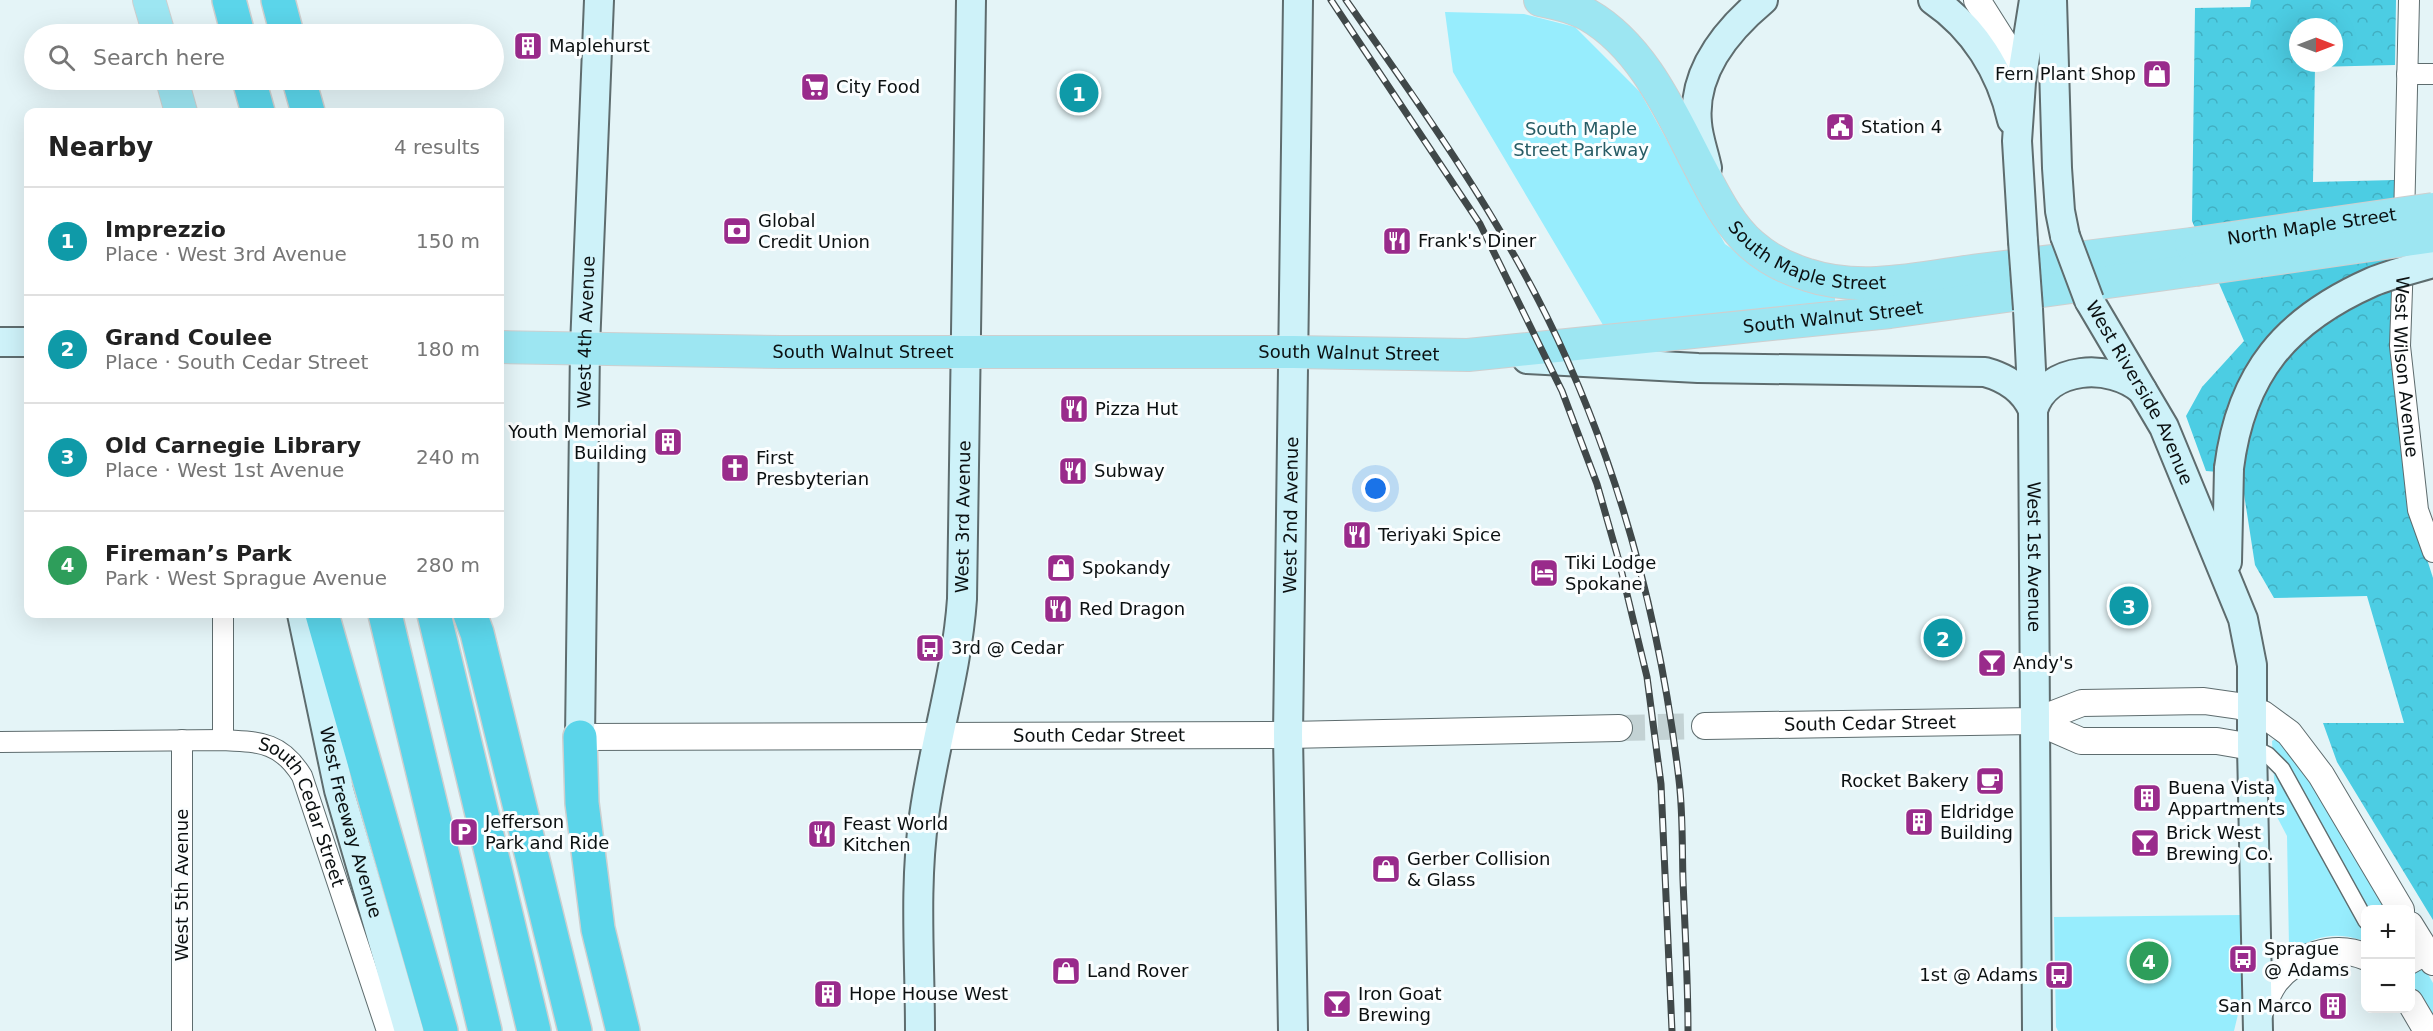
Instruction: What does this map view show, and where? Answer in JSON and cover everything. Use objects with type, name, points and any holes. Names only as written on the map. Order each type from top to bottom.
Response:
[{"type":"highway","points":[[229,0],[235,24]]},
{"type":"highway","points":[[278,0],[284,24]]},
{"type":"highway","points":[[252,90],[257,108]]},
{"type":"highway","points":[[302,90],[307,108]]},
{"type":"highway","points":[[323,618],[441,1031]]},
{"type":"highway","points":[[386,618],[485,1031]]},
{"type":"highway","points":[[435,618],[534,1031]]},
{"type":"highway","points":[[471,618],[575,1031]]},
{"type":"highway","points":[[580,737],[582,803],[598,929],[623,1031]]},
{"type":"main road","points":[[149,0],[156,24]]},
{"type":"main road","name":"West 4th Avenue","points":[[580,737],[585,347],[599,0]]},
{"type":"main road","name":"West 3rd Avenue","points":[[920,1031],[920,870],[924,819],[951,677],[962,599],[971,0]]},
{"type":"main road","name":"West 2nd Avenue","points":[[1293,1031],[1288,735],[1298,0]]},
{"type":"main road","name":"South Maple Street","points":[[1540,0],[1588,15],[1616,37],[1633,55],[1652,80],[1712,191],[1739,232],[1752,245],[1781,265],[1828,280],[1881,282],[2193,257]]},
{"type":"main road","points":[[1712,191],[1697,122],[1702,79],[1719,45],[1740,19],[1763,0]]},
{"type":"main road","points":[[1933,0],[1962,23],[1988,59],[2005,92],[2017,141]]},
{"type":"main road","name":"West 1st Avenue","points":[[2034,0],[2021,82],[2017,141],[2033,411],[2037,1031]]},
{"type":"main road","name":"West Riverside Avenue","points":[[2052,0],[2057,168],[2060,211],[2065,236],[2089,300],[2164,426],[2243,619],[2252,665],[2258,1024]]},
{"type":"main road","points":[[175,90],[180,108]]},
{"type":"main road","name":"North Maple Street","points":[[2193,257],[2433,209]]},
{"type":"main road","name":"North Maple Street","points":[[2193,257],[2433,236]]},
{"type":"main road","name":"South Walnut Street","points":[[504,346],[781,352],[1293,352],[1468,355],[1890,312],[2193,257]]},
{"type":"main road","points":[[2226,573],[2232,440],[2247,395],[2270,356],[2300,324],[2332,302],[2374,281],[2433,263]]},
{"type":"main road","points":[[0,342],[24,342]]},
{"type":"main road","points":[[1468,355],[1698,369],[1985,372],[2012,382],[2027,398],[2033,411]]},
{"type":"main road","points":[[2033,411],[2036,400],[2044,387],[2075,374],[2117,376],[2142,390]]},
{"type":"main road","name":"West Freeway Avenue","points":[[303,618],[339,790],[409,1031]]},
{"type":"street","name":"West Wilson Avenue","points":[[2409,0],[2400,346],[2418,510],[2433,552]]},
{"type":"street","name":"West 1st Avenue","points":[[1976,1],[2013,57],[2021,82]]},
{"type":"street","points":[[2407,74],[2433,74]]},
{"type":"street","points":[[222,740],[223,618]]},
{"type":"street","name":"South Cedar Street","points":[[1705,726],[2035,721],[2082,703],[2204,701],[2253,710]]},
{"type":"street","points":[[2253,710],[2282,726],[2302,749],[2321,776],[2399,905]]},
{"type":"street","name":"South Cedar Street","points":[[2035,721],[2081,741],[2217,741],[2252,747]]},
{"type":"street","name":"South Cedar Street","points":[[580,737],[1288,735],[1619,728]]},
{"type":"street","name":"West 5th Avenue","points":[[182,740],[182,1031]]},
{"type":"street","name":"South Cedar Street","points":[[0,742],[222,740],[255,742],[271,747],[292,760],[302,776],[387,1031]]},
{"type":"street","points":[[2252,747],[2268,754],[2282,769],[2361,912]]},
{"type":"street","points":[[2415,938],[2424,960]]},
{"type":"street","points":[[2258,1024],[2274,983],[2283,973],[2304,959],[2336,951],[2347,951],[2361,955]]},
{"type":"street","points":[[2415,1011],[2427,1031]]},
{"type":"green space","points":[[2251,0],[2396,0],[2395,65],[2343,66],[2343,18],[2289,18],[2289,72],[2315,72],[2313,182],[2395,180],[2394,346],[2412,512],[2433,578],[2433,920],[2337,762],[2323,723],[2404,723],[2367,596],[2274,598],[2255,565],[2244,494],[2244,474],[2206,471],[2186,416],[2202,387],[2244,341],[2192,221],[2195,8],[2250,7]]},
{"type":"green space","name":"South Maple Street Parkway","points":[[1445,12],[1524,14],[1575,27],[1640,92],[1725,244],[1780,282],[1835,297],[1835,304],[1606,330],[1453,72]]},
{"type":"green space","points":[[2277,738],[2291,749],[2388,905],[2361,905],[2361,940],[2344,936],[2327,936],[2311,941],[2295,950],[2289,947],[2287,836],[2276,815],[2272,741]]},
{"type":"green space","points":[[2240,915],[2244,923],[2245,998],[2239,1010],[2234,1031],[2058,1031],[2056,1027],[2054,917]]},
{"type":"green space","points":[[2415,954],[2433,983],[2433,1020],[2415,988]]},
{"type":"tunnel","points":[[1619,728],[1705,726]]},
{"type":"railway","points":[[1331,0],[1480,224],[1562,391],[1597,484],[1619,561],[1647,677],[1661,784],[1672,1031]]},
{"type":"railway","points":[[1346,0],[1452,154],[1525,274],[1572,370],[1615,484],[1648,601],[1671,720],[1682,817],[1688,1031]]},
{"type":"place","name":"Maplehurst","points":[[528,46]]},
{"type":"place","name":"Fern Plant Shop","points":[[2157,74]]},
{"type":"place","name":"City Food","points":[[815,87]]},
{"type":"place","name":"Imprezzio","points":[[1079,93]]},
{"type":"place","name":"Station 4","points":[[1840,127]]},
{"type":"place","name":"Global Credit Union","points":[[737,231]]},
{"type":"place","name":"Frank's Diner","points":[[1397,241]]},
{"type":"place","name":"Pizza Hut","points":[[1074,409]]},
{"type":"place","name":"Youth Memorial Building","points":[[668,442]]},
{"type":"place","name":"First Presbyterian","points":[[735,468]]},
{"type":"place","name":"Subway","points":[[1073,471]]},
{"type":"place","name":"Teriyaki Spice","points":[[1357,535]]},
{"type":"place","name":"Spokandy","points":[[1061,568]]},
{"type":"place","name":"Tiki Lodge Spokane","points":[[1544,573]]},
{"type":"place","name":"Old Carnegie Library","points":[[2129,606]]},
{"type":"place","name":"Red Dragon","points":[[1058,609]]},
{"type":"place","name":"Grand Coulee","points":[[1943,638]]},
{"type":"place","name":"3rd @ Cedar","points":[[930,648]]},
{"type":"place","name":"Andy's","points":[[1992,663]]},
{"type":"place","name":"Rocket Bakery","points":[[1990,781]]},
{"type":"place","name":"Buena Vista Appartments","points":[[2147,798]]},
{"type":"place","name":"Eldridge Building","points":[[1919,822]]},
{"type":"place","name":"Jefferson Park and Ride","points":[[464,832]]},
{"type":"place","name":"Feast World Kitchen","points":[[822,834]]},
{"type":"place","name":"Brick West Brewing Co.","points":[[2145,843]]},
{"type":"place","name":"Gerber Collision & Glass","points":[[1386,869]]},
{"type":"place","name":"Sprague @ Adams","points":[[2243,959]]},
{"type":"place","name":"Fireman’s Park","points":[[2149,961]]},
{"type":"place","name":"Land Rover","points":[[1066,971]]},
{"type":"place","name":"1st @ Adams","points":[[2059,975]]},
{"type":"place","name":"Hope House West","points":[[828,994]]},
{"type":"place","name":"Iron Goat Brewing","points":[[1337,1004]]},
{"type":"place","name":"San Marco","points":[[2333,1006]]}]
